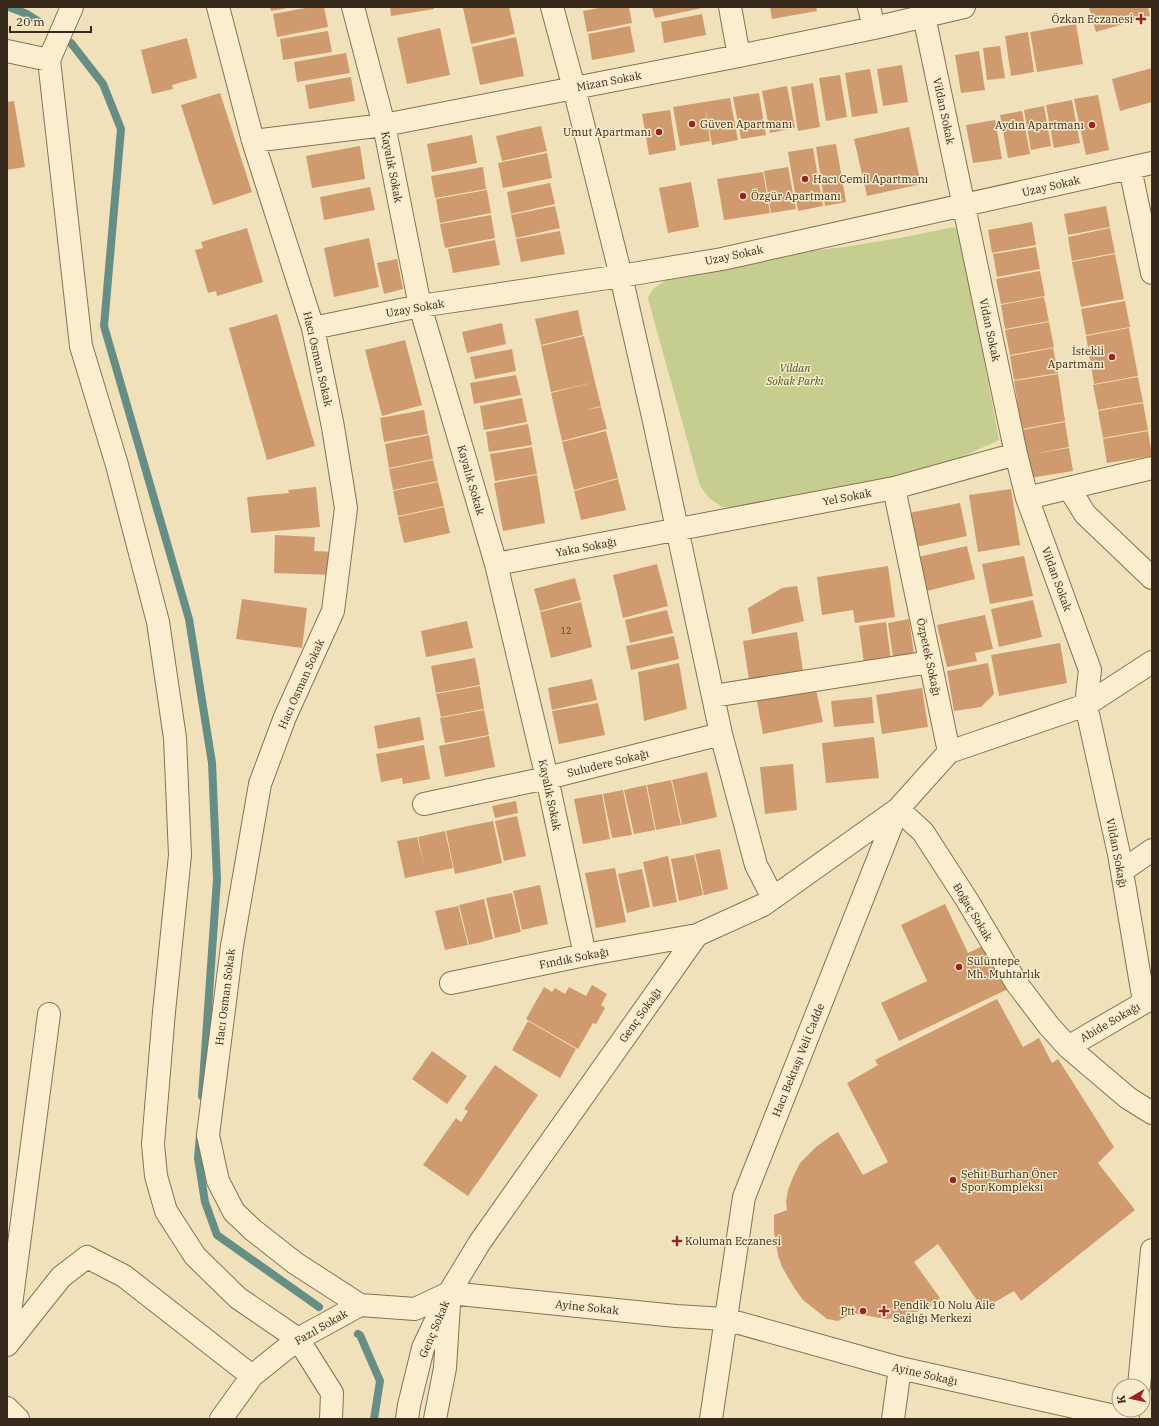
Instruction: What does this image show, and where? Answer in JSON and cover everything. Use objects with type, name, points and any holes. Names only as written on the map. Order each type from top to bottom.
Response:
[{"type":"street","points":[[72,7],[49,60],[81,346],[116,465],[158,622],[175,738],[180,855],[164,1012],[153,1144],[156,1176],[166,1211],[195,1256],[238,1298],[298,1339],[332,1393],[331,1419]]},
{"type":"street","name":"Hacı Osman Sokak","points":[[218,7],[253,141],[313,328],[333,427],[346,508],[333,611],[285,717],[260,784],[232,946],[208,1135],[218,1181],[234,1212],[253,1230],[295,1263],[360,1305]]},
{"type":"street","name":"Kayalık Sokak","points":[[354,7],[384,125],[420,306],[496,564],[547,778],[585,955]]},
{"type":"street","points":[[552,7],[621,276],[654,421],[721,734],[756,865],[773,898]]},
{"type":"street","points":[[730,7],[739,56]]},
{"type":"street","points":[[869,7],[874,28]]},
{"type":"street","name":"Mizan Sokak","points":[[253,141],[384,125],[739,56],[874,28],[964,7]]},
{"type":"street","name":"Vildan Sokak","points":[[924,16],[963,205]]},
{"type":"street","points":[[7,51],[49,60]]},
{"type":"street","name":"Uzay Sokak","points":[[313,328],[420,306],[621,276],[722,259],[1152,163]]},
{"type":"street","points":[[1130,168],[1151,261]]},
{"type":"street","name":"Vidan Sokak","points":[[963,205],[1016,454]]},
{"type":"street","name":"Vildan Sokak","points":[[1016,454],[1027,498],[1090,670],[1086,705]]},
{"type":"street","name":"Yel Sokak","points":[[676,529],[894,488],[1016,454]]},
{"type":"street","points":[[1027,498],[1152,468]]},
{"type":"street","name":"Özpetek Sokağı","points":[[894,488],[949,752]]},
{"type":"street","points":[[1069,488],[1085,514],[1152,578]]},
{"type":"street","name":"Yaka Sokağı","points":[[496,564],[676,529]]},
{"type":"street","points":[[713,696],[930,662]]},
{"type":"street","points":[[697,935],[763,905],[898,808],[949,752],[1086,705],[1152,662]]},
{"type":"street","name":"Vildan Sokağı","points":[[1086,705],[1148,1000]]},
{"type":"street","name":"Suludere Sokağı","points":[[424,804],[547,778],[721,734]]},
{"type":"street","name":"Boğaç Sokak","points":[[898,808],[923,832],[1017,984],[1049,1026],[1068,1046],[1128,1098],[1152,1113]]},
{"type":"street","name":"Hacı Bektaşı Veli Cadde","points":[[711,1419],[744,1197],[898,808]]},
{"type":"street","points":[[1122,872],[1152,850]]},
{"type":"street","name":"Fındık Sokağı","points":[[450,983],[585,955],[697,935]]},
{"type":"street","name":"Genç Sokağı","points":[[450,1292],[480,1242],[697,935]]},
{"type":"street","name":"Abide Sokağı","points":[[1068,1046],[1148,1000]]},
{"type":"street","points":[[7,1336],[49,1014]]},
{"type":"street","points":[[1140,1378],[1152,1250]]},
{"type":"street","points":[[7,1344],[61,1278],[86,1257],[124,1276],[252,1376]]},
{"type":"street","name":"Fazıl Sokak","points":[[221,1419],[252,1376],[298,1339],[360,1305],[415,1309],[450,1292]]},
{"type":"street","name":"Ayine Sokak","points":[[450,1292],[676,1316],[725,1319]]},
{"type":"street","name":"Genç Sokak","points":[[407,1419],[423,1348],[450,1292]]},
{"type":"street","name":"Genç Sokak","points":[[435,1419],[445,1368],[450,1292]]},
{"type":"street","name":"Ayine Sokağı","points":[[725,1319],[1061,1412],[1128,1419]]},
{"type":"street","points":[[893,1419],[900,1368]]},
{"type":"street","points":[[7,1408],[18,1419]]},
{"type":"green space","name":"Vildan Sokak Parkı","points":[[954,227],[960,232],[999,440],[955,460],[893,478],[735,508],[722,507],[709,498],[700,486],[652,313],[648,298],[653,289],[668,279],[771,256],[844,247]]},
{"type":"building","points":[[270,7],[287,7],[287,8],[271,11]]},
{"type":"building","points":[[311,7],[324,7],[328,27],[277,37],[273,14]]},
{"type":"building","points":[[390,7],[434,7],[434,9],[391,16]]},
{"type":"building","points":[[509,7],[515,34],[471,44],[463,8]]},
{"type":"building","points":[[604,7],[629,7],[632,23],[587,32],[583,11]]},
{"type":"building","points":[[652,7],[702,7],[702,8],[655,18]]},
{"type":"building","points":[[770,7],[816,7],[817,11],[772,19]]},
{"type":"building","points":[[1089,7],[1148,7],[1150,16],[1096,32]]},
{"type":"building","points":[[702,14],[706,35],[664,43],[661,22]]},
{"type":"building","points":[[1076,24],[1083,64],[1037,72],[1030,32]]},
{"type":"building","points":[[630,26],[635,52],[592,60],[588,34]]},
{"type":"building","points":[[440,28],[450,75],[407,84],[397,38]]},
{"type":"building","points":[[328,31],[332,52],[283,60],[280,39]]},
{"type":"building","points":[[1028,32],[1034,72],[1011,76],[1005,36]]},
{"type":"building","points":[[516,37],[524,76],[480,85],[472,47]]},
{"type":"building","points":[[187,38],[197,78],[172,85],[173,89],[152,94],[141,50]]},
{"type":"building","points":[[1000,46],[1005,78],[987,80],[983,48]]},
{"type":"building","points":[[979,51],[985,90],[961,93],[955,55]]},
{"type":"building","points":[[346,53],[350,73],[297,82],[294,62]]},
{"type":"building","points":[[902,65],[908,102],[883,106],[877,69]]},
{"type":"building","points":[[1152,68],[1152,102],[1120,111],[1112,79]]},
{"type":"building","points":[[870,69],[878,113],[852,117],[845,73]]},
{"type":"building","points":[[840,75],[847,117],[826,121],[819,78]]},
{"type":"building","points":[[351,77],[355,101],[309,109],[305,85]]},
{"type":"building","points":[[813,83],[820,127],[798,131],[791,87]]},
{"type":"building","points":[[787,86],[795,128],[770,133],[762,91]]},
{"type":"building","points":[[220,93],[252,192],[213,205],[181,105]]},
{"type":"building","points":[[759,93],[766,135],[741,139],[733,97]]},
{"type":"building","name":"Aydın Apartmanı","points":[[1098,95],[1109,150],[1086,155],[1074,99]]},
{"type":"building","points":[[730,98],[738,140],[712,145],[705,106],[710,141],[680,146],[673,107]]},
{"type":"building","points":[[1072,100],[1080,143],[1054,148],[1046,105]]},
{"type":"building","points":[[14,101],[25,167],[7,170],[7,102]]},
{"type":"building","points":[[1044,106],[1051,146],[1031,150],[1024,110]]},
{"type":"building","name":"Umut Apartmanı","points":[[670,110],[676,150],[649,155],[642,114]]},
{"type":"building","points":[[1022,111],[1030,154],[1008,158],[1000,115]]},
{"type":"building","points":[[995,120],[1002,159],[973,163],[966,125]]},
{"type":"building","points":[[541,126],[547,151],[502,161],[496,136]]},
{"type":"building","points":[[909,127],[921,184],[867,196],[854,139]]},
{"type":"building","points":[[472,135],[477,163],[432,172],[427,144]]},
{"type":"building","points":[[836,144],[846,202],[825,206],[816,147]]},
{"type":"building","points":[[360,146],[365,179],[312,188],[306,156]]},
{"type":"building","name":"Hacı Cemil Apartmanı","points":[[813,148],[823,206],[798,211],[788,152]]},
{"type":"building","points":[[547,153],[552,178],[503,188],[498,163]]},
{"type":"building","points":[[483,167],[486,189],[435,198],[431,176]]},
{"type":"building","points":[[788,167],[796,209],[771,213],[764,171]]},
{"type":"building","name":"Özgür Apartmanı","points":[[763,172],[770,213],[724,220],[717,179]]},
{"type":"building","points":[[691,182],[699,227],[668,233],[659,188]]},
{"type":"building","points":[[550,183],[555,204],[511,214],[507,192]]},
{"type":"building","points":[[370,187],[375,210],[324,220],[320,197]]},
{"type":"building","points":[[487,190],[491,213],[440,223],[436,199]]},
{"type":"building","points":[[555,206],[560,228],[516,238],[511,215]]},
{"type":"building","points":[[1106,206],[1110,227],[1068,235],[1064,214]]},
{"type":"building","points":[[491,215],[495,238],[445,248],[440,224]]},
{"type":"building","points":[[1032,222],[1036,245],[992,253],[988,230]]},
{"type":"building","points":[[247,228],[263,282],[217,296],[216,291],[208,293],[195,250],[203,248],[201,242]]},
{"type":"building","points":[[1110,228],[1115,253],[1072,261],[1068,237]]},
{"type":"building","points":[[560,231],[565,254],[521,262],[516,239]]},
{"type":"building","points":[[369,238],[379,287],[334,297],[324,248]]},
{"type":"building","points":[[495,240],[500,265],[453,273],[448,249]]},
{"type":"building","points":[[1036,247],[1040,269],[997,277],[993,254]]},
{"type":"building","points":[[1115,254],[1124,299],[1081,307],[1072,262]]},
{"type":"building","points":[[397,259],[403,289],[384,294],[377,263]]},
{"type":"building","points":[[1040,271],[1045,296],[1001,304],[996,279]]},
{"type":"building","points":[[1044,297],[1049,321],[1005,329],[1001,305]]},
{"type":"building","points":[[1125,301],[1130,327],[1086,335],[1081,309]]},
{"type":"building","points":[[578,310],[583,335],[541,345],[535,319]]},
{"type":"building","points":[[277,314],[315,446],[267,460],[229,328]]},
{"type":"building","points":[[1049,322],[1054,347],[1010,355],[1005,330]]},
{"type":"building","points":[[502,323],[506,344],[467,353],[462,332]]},
{"type":"building","name":"İstekli Apartmanı","points":[[1129,328],[1138,376],[1094,384],[1086,336]]},
{"type":"building","points":[[584,336],[595,382],[551,392],[541,346]]},
{"type":"building","points":[[405,340],[422,405],[382,416],[365,350]]},
{"type":"building","points":[[1053,348],[1058,373],[1014,380],[1010,356]]},
{"type":"building","points":[[512,349],[516,371],[475,379],[470,357]]},
{"type":"building","points":[[1058,374],[1065,421],[1022,429],[1014,381]]},
{"type":"building","points":[[516,375],[521,395],[474,404],[470,383]]},
{"type":"building","points":[[1138,377],[1143,402],[1098,410],[1093,385]]},
{"type":"building","points":[[595,382],[601,406],[586,410],[601,407],[607,429],[562,441],[551,393]]},
{"type":"building","points":[[522,398],[527,422],[484,430],[480,406]]},
{"type":"building","points":[[1143,403],[1148,430],[1103,438],[1098,411]]},
{"type":"building","points":[[424,410],[428,434],[384,442],[380,418]]},
{"type":"building","points":[[1065,422],[1069,447],[1027,455],[1022,430]]},
{"type":"building","points":[[528,424],[532,445],[489,452],[486,432]]},
{"type":"building","points":[[606,431],[618,478],[574,490],[562,442]]},
{"type":"building","points":[[1148,431],[1152,456],[1107,463],[1103,439]]},
{"type":"building","points":[[429,435],[433,459],[389,468],[385,444]]},
{"type":"building","points":[[532,447],[537,474],[495,481],[490,454]]},
{"type":"building","points":[[1069,448],[1073,471],[1030,478],[1026,455]]},
{"type":"building","points":[[433,460],[438,481],[393,490],[389,469]]},
{"type":"building","points":[[537,475],[545,523],[503,531],[494,483]]},
{"type":"building","points":[[618,479],[626,510],[581,520],[574,491]]},
{"type":"building","points":[[438,482],[444,506],[398,516],[393,491]]},
{"type":"building","points":[[316,487],[320,527],[251,533],[247,497],[289,493],[288,490]]},
{"type":"building","points":[[1011,489],[1020,545],[978,552],[969,495]]},
{"type":"building","points":[[960,503],[967,536],[916,547],[909,513]]},
{"type":"building","points":[[444,507],[450,533],[404,543],[398,517]]},
{"type":"building","points":[[275,535],[315,537],[314,551],[336,552],[335,575],[274,573]]},
{"type":"building","points":[[967,546],[975,579],[927,591],[918,557]]},
{"type":"building","points":[[1024,556],[1033,596],[990,604],[982,564]]},
{"type":"building","points":[[657,564],[668,606],[623,618],[613,575]]},
{"type":"building","points":[[888,566],[895,617],[855,623],[853,610],[822,615],[817,577]]},
{"type":"building","points":[[575,578],[581,600],[540,611],[534,589]]},
{"type":"building","points":[[797,586],[804,621],[752,634],[748,608],[782,588]]},
{"type":"building","points":[[242,599],[307,608],[302,648],[236,639]]},
{"type":"building","points":[[1033,600],[1042,637],[999,647],[991,609]]},
{"type":"building","points":[[581,602],[592,647],[551,658],[540,612]]},
{"type":"building","points":[[667,610],[673,633],[630,643],[625,620]]},
{"type":"building","points":[[985,615],[993,649],[975,653],[977,661],[947,667],[937,625]]},
{"type":"building","points":[[909,619],[914,654],[893,657],[888,623]]},
{"type":"building","points":[[467,621],[473,648],[426,657],[421,631]]},
{"type":"building","points":[[886,622],[891,660],[864,664],[859,626]]},
{"type":"building","points":[[797,632],[803,671],[749,680],[743,641]]},
{"type":"building","points":[[674,636],[679,659],[631,670],[626,646]]},
{"type":"building","points":[[1060,643],[1067,683],[999,696],[991,655]]},
{"type":"building","points":[[475,658],[480,685],[436,693],[431,666]]},
{"type":"building","points":[[679,663],[687,709],[644,721],[638,672]]},
{"type":"building","points":[[988,663],[994,694],[981,707],[954,711],[947,671]]},
{"type":"building","points":[[592,679],[597,700],[552,710],[548,688]]},
{"type":"building","points":[[815,685],[823,722],[763,734],[756,696]]},
{"type":"building","points":[[480,686],[484,709],[441,717],[436,694]]},
{"type":"building","points":[[922,688],[928,727],[882,734],[876,695]]},
{"type":"building","points":[[872,697],[874,723],[834,727],[831,701]]},
{"type":"building","points":[[598,703],[605,735],[559,744],[552,711]]},
{"type":"building","points":[[484,710],[489,735],[445,743],[440,718]]},
{"type":"building","points":[[420,717],[424,740],[378,749],[374,726]]},
{"type":"building","points":[[489,736],[495,767],[445,777],[439,746]]},
{"type":"building","points":[[874,737],[879,778],[826,783],[822,743]]},
{"type":"building","points":[[424,745],[430,779],[403,784],[402,778],[381,782],[376,754]]},
{"type":"building","points":[[793,764],[797,810],[765,814],[760,767]]},
{"type":"building","points":[[707,772],[717,817],[682,825],[672,780]]},
{"type":"building","points":[[671,780],[681,825],[656,830],[647,785]]},
{"type":"building","points":[[646,785],[655,830],[634,834],[624,790]]},
{"type":"building","points":[[623,790],[632,835],[612,838],[603,794]]},
{"type":"building","points":[[602,794],[610,839],[583,844],[574,799]]},
{"type":"building","points":[[516,801],[518,813],[495,818],[492,806]]},
{"type":"building","points":[[517,816],[526,856],[504,861],[495,821]]},
{"type":"building","points":[[493,821],[502,863],[477,869],[468,826]]},
{"type":"building","points":[[468,826],[477,869],[455,874],[446,831]]},
{"type":"building","points":[[445,831],[453,868],[405,878],[397,841],[417,837],[424,866],[418,837]]},
{"type":"building","points":[[720,849],[728,889],[704,895],[695,854]]},
{"type":"building","points":[[694,855],[703,895],[679,901],[671,859]]},
{"type":"building","points":[[668,856],[677,902],[653,907],[643,862]]},
{"type":"building","points":[[615,868],[626,922],[596,928],[585,873]]},
{"type":"building","points":[[642,869],[650,907],[627,913],[618,874]]},
{"type":"building","points":[[540,885],[548,924],[522,930],[513,891]]},
{"type":"building","points":[[512,893],[521,932],[495,938],[486,898]]},
{"type":"building","points":[[484,899],[493,939],[469,945],[459,905]]},
{"type":"building","name":"Sülüntepe Mh. Muhtarlık","points":[[945,904],[968,953],[987,944],[1008,989],[899,1041],[881,1003],[927,981],[901,925]]},
{"type":"building","points":[[458,906],[468,945],[445,950],[435,911]]},
{"type":"building","points":[[592,985],[607,994],[601,1005],[605,1008],[596,1024],[593,1023],[578,1049],[526,1019],[544,987],[552,992],[555,988],[565,994],[569,987],[586,996]]},
{"type":"building","points":[[997,999],[1023,1047],[1039,1038],[1052,1063],[1058,1059],[1114,1147],[1098,1163],[1135,1210],[1021,1301],[1014,1291],[983,1309],[938,1244],[914,1262],[940,1298],[930,1306],[904,1317],[886,1319],[852,1313],[838,1321],[827,1319],[803,1300],[795,1289],[782,1267],[778,1255],[774,1232],[774,1215],[787,1210],[786,1202],[788,1190],[800,1163],[816,1147],[838,1132],[863,1175],[888,1162],[847,1083],[878,1065],[875,1060]]},
{"type":"building","points":[[528,1021],[576,1049],[560,1078],[512,1050]]},
{"type":"building","points":[[432,1051],[467,1076],[447,1104],[412,1079]]},
{"type":"building","points":[[495,1065],[538,1095],[468,1196],[423,1165],[456,1118],[461,1122],[468,1111],[464,1109]]},
{"type":"waterway","points":[[9,7],[27,14],[41,23]]},
{"type":"waterway","points":[[71,43],[103,84],[121,129],[104,326],[189,619],[212,763],[217,879],[202,1096]]},
{"type":"waterway","points":[[200,1135],[198,1158],[205,1202],[217,1235],[319,1307]]},
{"type":"waterway","points":[[358,1334],[360,1335],[380,1381],[374,1419]]},
{"type":"place","name":"Özkan Eczanesi","points":[[1141,19]]},
{"type":"place","name":"Güven Apartmanı","points":[[692,124]]},
{"type":"place","name":"Aydın Apartmanı","points":[[1092,125]]},
{"type":"place","name":"Umut Apartmanı","points":[[659,132]]},
{"type":"place","name":"Hacı Cemil Apartmanı","points":[[805,179]]},
{"type":"place","name":"Özgür Apartmanı","points":[[743,196]]},
{"type":"place","name":"İstekli Apartmanı","points":[[1112,357]]},
{"type":"place","name":"Sülüntepe Mh. Muhtarlık","points":[[959,967]]},
{"type":"place","name":"Şehit Burhan Öner Spor Kompleksi","points":[[953,1180]]},
{"type":"place","name":"Koluman Eczanesi","points":[[677,1241]]},
{"type":"place","name":"Ptt","points":[[863,1311]]},
{"type":"place","name":"Pendik 10 Nolu Aile Sağlığı Merkezi","points":[[884,1311]]}]
